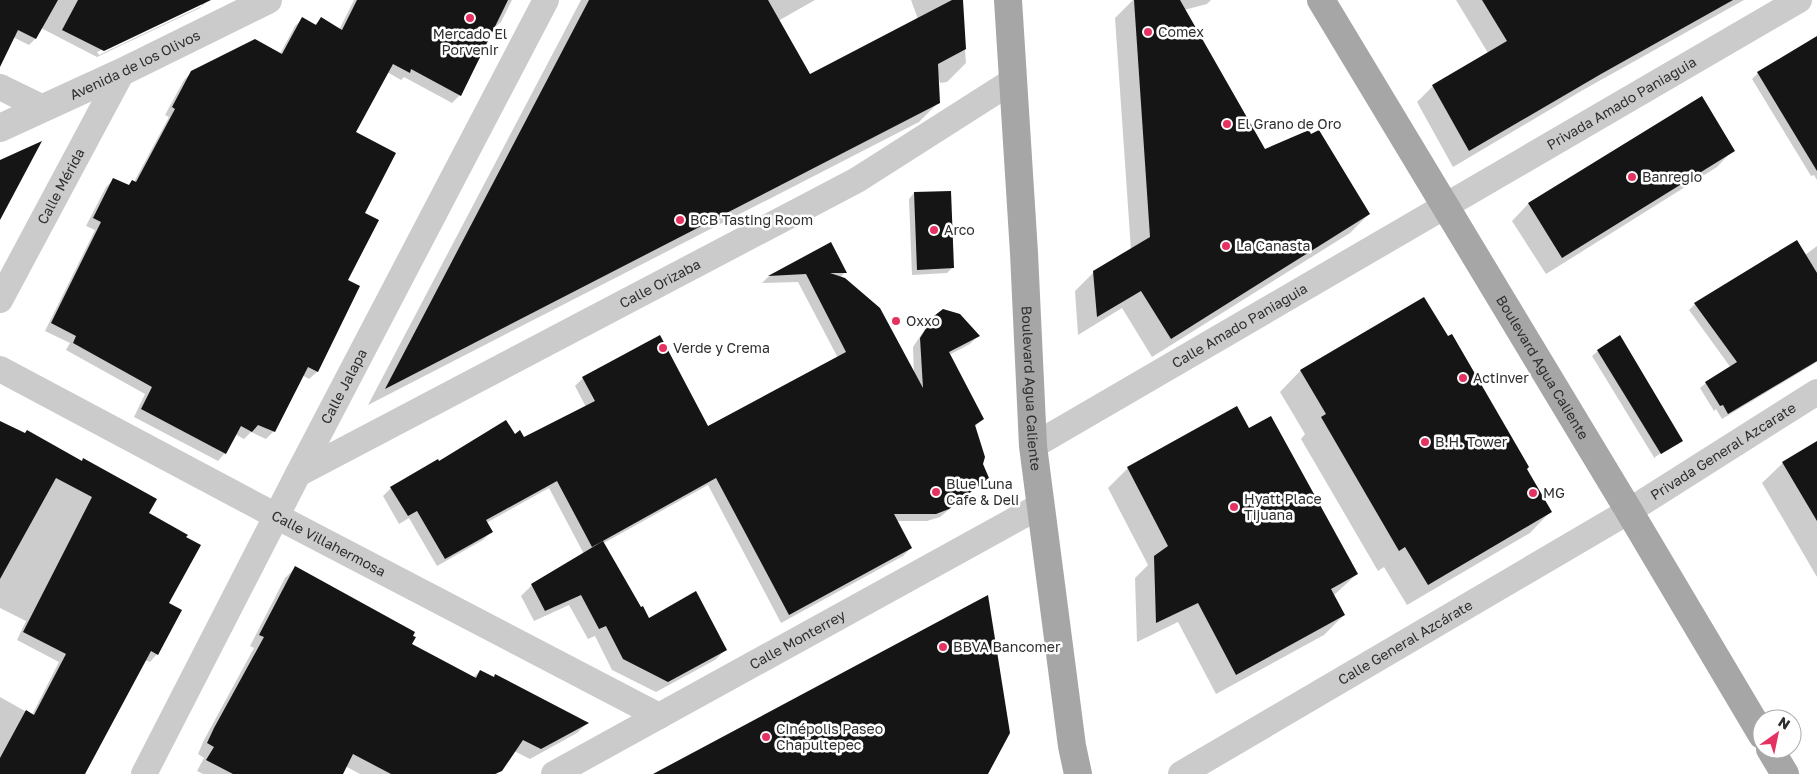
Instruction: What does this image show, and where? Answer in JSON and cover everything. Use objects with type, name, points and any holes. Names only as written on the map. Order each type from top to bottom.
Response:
[{"type":"main road","name":"Boulevard Agua Caliente","points":[[1008,0],[1024,253],[1033,446],[1072,746],[1078,774]]},
{"type":"main road","name":"Boulevard Agua Caliente","points":[[1321,0],[1752,718]]},
{"type":"main road","points":[[1776,759],[1785,774]]},
{"type":"street","name":"Avenida de los Olivos","points":[[0,128],[122,72],[268,0]]},
{"type":"street","name":"Calle Jalapa","points":[[144,774],[276,516],[546,0]]},
{"type":"street","name":"Privada Amado Paniaguia","points":[[1444,206],[1799,0]]},
{"type":"street","name":"Calle Mérida","points":[[0,300],[122,72]]},
{"type":"street","name":"Calle Orizaba","points":[[298,474],[857,180],[1014,80]]},
{"type":"street","points":[[0,87],[43,108]]},
{"type":"street","name":"Calle Amado Paniaguia","points":[[1033,446],[1444,206]]},
{"type":"street","name":"Calle Villahermosa","points":[[0,369],[276,516],[660,716]]},
{"type":"street","name":"Privada General Azcarate","points":[[1629,511],[1817,392]]},
{"type":"street","name":"Calle Monterrey","points":[[554,774],[1040,506]]},
{"type":"street","name":"Calle General Azcárate","points":[[1181,774],[1629,511]]},
{"type":"building","points":[[0,0],[58,0],[36,39],[18,30],[0,67]]},
{"type":"building","points":[[78,0],[211,0],[104,51],[62,30]]},
{"type":"building","points":[[357,0],[508,0],[461,96],[411,69],[410,73],[393,64],[356,132],[396,153],[365,213],[379,220],[348,280],[360,286],[318,372],[308,367],[275,432],[258,425],[252,432],[241,426],[226,454],[141,409],[152,387],[73,343],[76,336],[51,323],[101,222],[93,218],[113,178],[129,185],[132,180],[136,182],[175,109],[172,107],[191,71],[255,39],[282,54],[302,17],[316,25],[321,17],[342,30]]},
{"type":"building","points":[[589,0],[768,0],[810,74],[952,0],[963,0],[966,49],[938,64],[940,103],[385,389]]},
{"type":"building","points":[[1134,0],[1180,0],[1265,149],[1309,130],[1311,134],[1319,130],[1370,214],[1171,339],[1141,291],[1097,317],[1093,271],[1150,237]]},
{"type":"building","points":[[1482,0],[1733,0],[1469,151],[1432,85],[1507,41]]},
{"type":"building","points":[[1817,36],[1817,171],[1757,72]]},
{"type":"building","name":"Banregio","points":[[1702,96],[1735,151],[1562,258],[1528,203]]},
{"type":"building","points":[[42,141],[0,220],[0,160]]},
{"type":"building","name":"Arco","points":[[951,191],[954,268],[917,270],[914,192]]},
{"type":"building","points":[[1797,240],[1817,273],[1817,361],[1728,414],[1723,405],[1720,406],[1705,382],[1737,362],[1694,303]]},
{"type":"building","points":[[831,242],[847,273],[830,273],[845,278],[880,308],[923,388],[920,338],[934,316],[943,309],[960,314],[980,336],[949,352],[984,419],[975,425],[985,457],[983,464],[989,478],[949,509],[936,514],[894,514],[912,548],[789,615],[716,478],[592,547],[557,481],[486,520],[493,532],[445,559],[417,511],[408,516],[390,487],[438,459],[439,461],[506,420],[515,434],[520,430],[524,437],[595,401],[582,377],[660,335],[708,426],[846,352],[806,274],[768,276]]},
{"type":"building","name":"B.H. Tower","points":[[1424,297],[1448,336],[1452,334],[1529,467],[1527,469],[1552,512],[1428,585],[1405,547],[1399,551],[1321,417],[1326,414],[1300,370]]},
{"type":"building","points":[[1620,335],[1683,441],[1661,454],[1597,350]]},
{"type":"building","name":"Hyatt Place Tijuana","points":[[1237,406],[1249,428],[1271,416],[1358,574],[1331,589],[1345,615],[1236,675],[1198,603],[1156,623],[1154,556],[1168,546],[1127,467]]},
{"type":"building","points":[[0,421],[25,433],[27,430],[82,461],[83,458],[157,499],[149,513],[188,535],[186,537],[201,545],[169,603],[182,610],[158,655],[151,651],[85,774],[0,774],[0,758],[26,710],[34,715],[66,654],[23,632],[92,497],[56,478],[0,579]]},
{"type":"building","points":[[1817,441],[1817,521],[1782,462]]},
{"type":"building","points":[[603,541],[649,618],[696,591],[727,650],[668,682],[623,659],[606,626],[599,629],[581,595],[545,611],[531,584]]},
{"type":"building","points":[[295,566],[415,632],[413,636],[416,637],[412,644],[476,678],[480,670],[494,677],[495,674],[589,723],[541,749],[523,740],[502,771],[495,774],[391,774],[353,754],[343,774],[233,774],[206,760],[214,747],[207,743],[264,637],[259,635]]},
{"type":"building","name":"BBVA Bancomer","points":[[988,595],[1010,733],[988,774],[653,774]]},
{"type":"place","name":"Mercado El Porvenir","points":[[470,18]]},
{"type":"place","name":"Comex","points":[[1148,32]]},
{"type":"place","name":"El Grano de Oro","points":[[1227,124]]},
{"type":"place","name":"Banregio","points":[[1632,177]]},
{"type":"place","name":"BCB Tasting Room","points":[[680,220]]},
{"type":"place","name":"Arco","points":[[934,230]]},
{"type":"place","name":"La Canasta","points":[[1226,246]]},
{"type":"place","name":"Oxxo","points":[[896,321]]},
{"type":"place","name":"Verde y Crema","points":[[663,348]]},
{"type":"place","name":"Actinver","points":[[1463,378]]},
{"type":"place","name":"B.H. Tower","points":[[1425,442]]},
{"type":"place","name":"Blue Luna Cafe & Deli","points":[[936,492]]},
{"type":"place","name":"MG","points":[[1533,493]]},
{"type":"place","name":"Hyatt Place Tijuana","points":[[1234,507]]},
{"type":"place","name":"BBVA Bancomer","points":[[943,647]]},
{"type":"place","name":"Cinépolis Paseo Chapultepec","points":[[766,737]]}]
